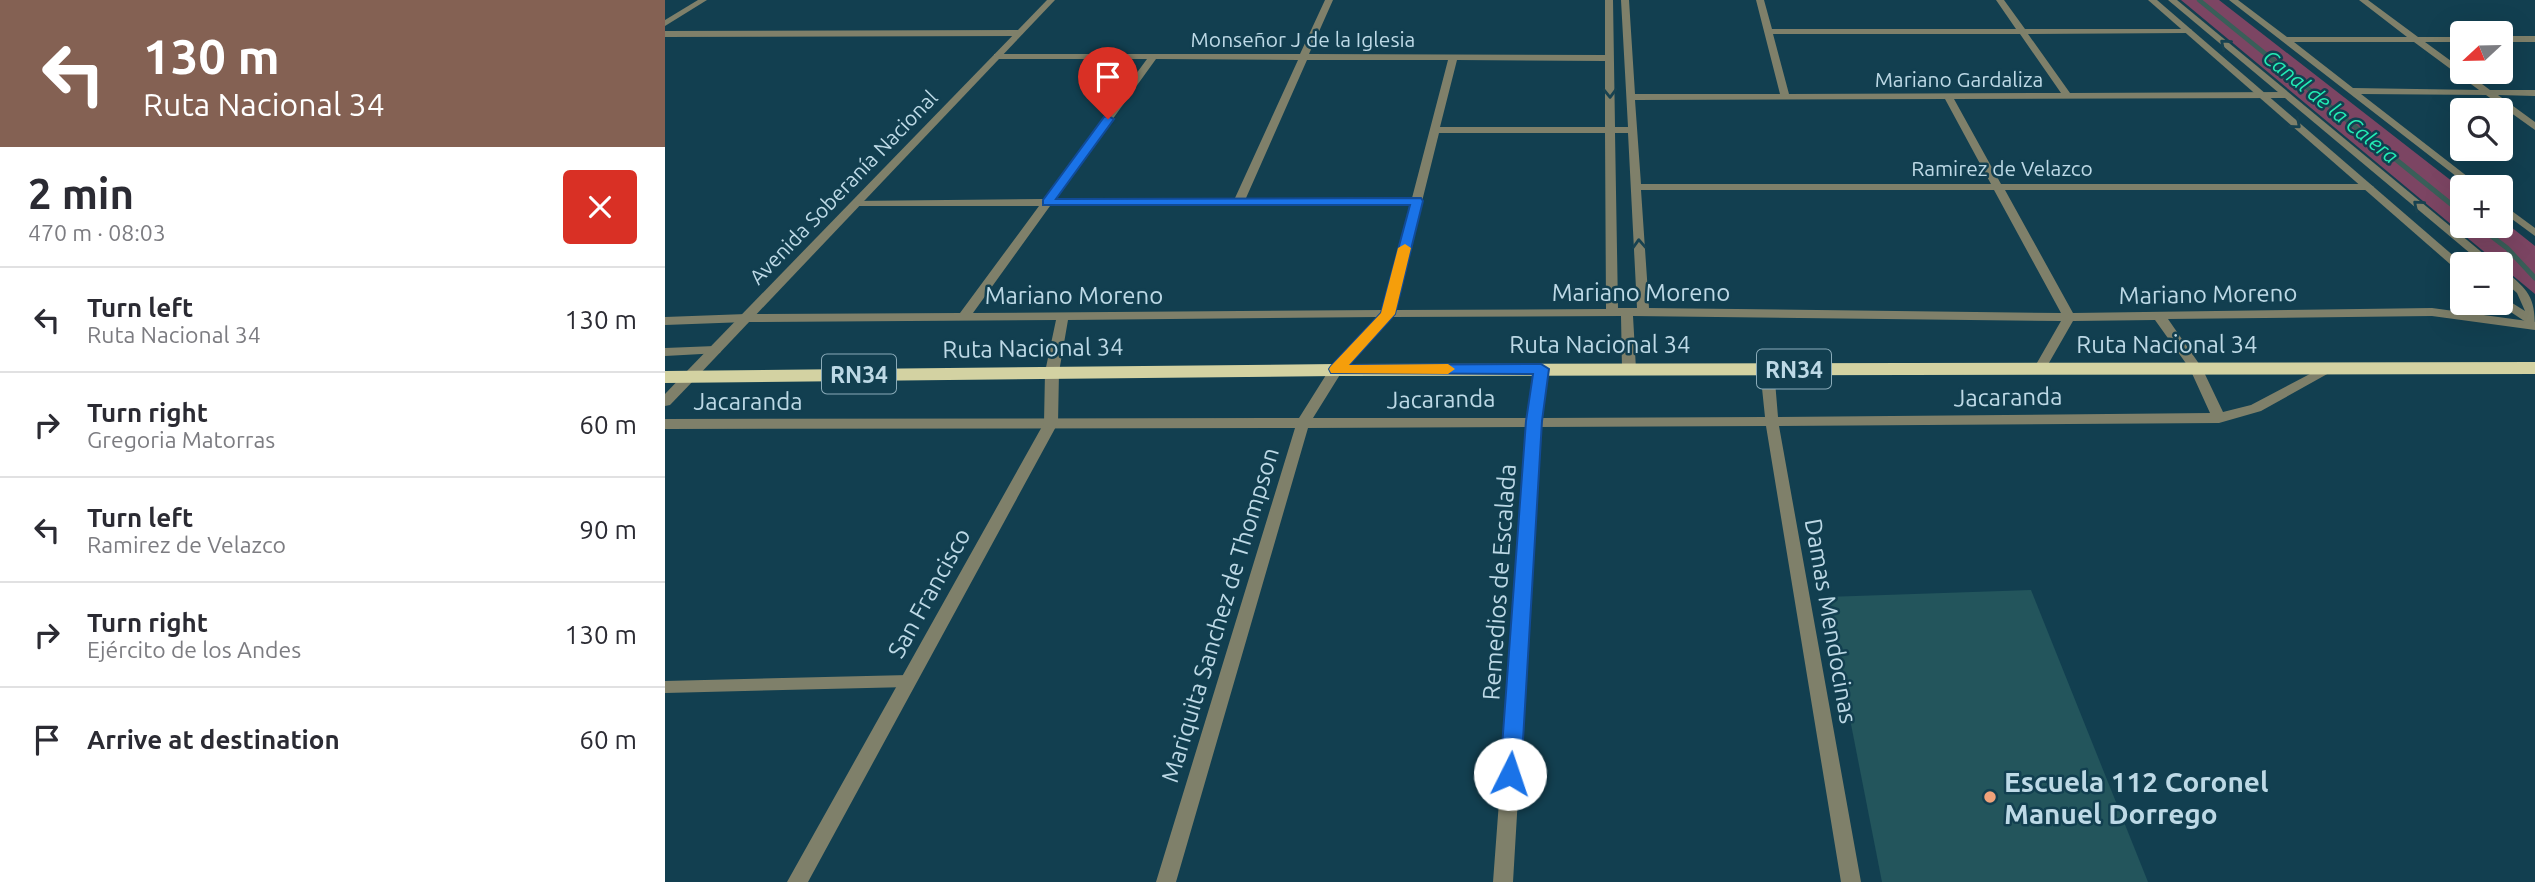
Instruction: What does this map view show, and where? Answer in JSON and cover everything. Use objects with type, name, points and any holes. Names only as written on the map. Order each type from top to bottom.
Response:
[{"type":"highway","name":"Ruta Nacional 34","points":[[665,377],[1336,369],[2535,368]]},
{"type":"street","points":[[665,24],[703,0]]},
{"type":"street","name":"Avenida Soberanía Nacional","points":[[665,402],[1051,0]]},
{"type":"street","points":[[1239,202],[1329,0]]},
{"type":"street","points":[[1609,0],[1612,313]]},
{"type":"street","points":[[1625,0],[1643,312]]},
{"type":"street","points":[[1760,0],[1786,97]]},
{"type":"street","points":[[2000,0],[2068,96]]},
{"type":"street","points":[[2152,0],[2450,258]]},
{"type":"street","points":[[2172,0],[2476,252]]},
{"type":"street","points":[[2233,0],[2460,175]]},
{"type":"street","points":[[2363,0],[2535,127]]},
{"type":"street","points":[[1770,32],[2188,31]]},
{"type":"street","points":[[665,34],[1019,33]]},
{"type":"street","points":[[2286,40],[2450,39]]},
{"type":"street","points":[[2513,39],[2531,39],[2535,45]]},
{"type":"street","name":"Monseñor J de la Iglesia","points":[[997,56],[1609,58]]},
{"type":"street","points":[[964,316],[1154,56]]},
{"type":"street","points":[[1388,314],[1453,57]]},
{"type":"street","points":[[2352,91],[2535,93]]},
{"type":"street","name":"Mariano Gardaliza","points":[[1631,97],[2286,95]]},
{"type":"street","points":[[1948,96],[2069,317],[2040,368]]},
{"type":"street","points":[[1435,130],[1633,130]]},
{"type":"street","name":"Ramirez de Velazco","points":[[1636,187],[2369,187]]},
{"type":"street","points":[[856,203],[1417,201]]},
{"type":"street","points":[[2513,215],[2533,229]]},
{"type":"street","points":[[2513,284],[2522,291],[2535,323]]},
{"type":"street","points":[[2513,308],[2535,323]]},
{"type":"street","name":"Mariano Moreno","points":[[665,321],[746,318],[1643,312],[2069,317],[2433,312],[2535,323]]},
{"type":"street","points":[[1627,313],[1629,369]]},
{"type":"street","name":"Mariquita Sanchez de Thompson","points":[[1166,882],[1303,423],[1336,369],[1388,314]]},
{"type":"street","name":"San Francisco","points":[[797,882],[1051,423],[1052,372],[1063,316]]},
{"type":"street","points":[[2159,316],[2196,368],[2219,418]]},
{"type":"street","points":[[665,352],[715,350]]},
{"type":"street","name":"Jacaranda","points":[[665,424],[1534,421],[1772,423],[2219,418],[2256,408],[2332,368]]},
{"type":"street","name":"Remedios de Escalada","points":[[1503,882],[1534,421],[1541,369]]},
{"type":"street","name":"Damas Mendocinas","points":[[1767,369],[1772,423],[1851,882]]},
{"type":"lane","points":[[665,687],[909,681]]},
{"type":"shaded area","points":[[2181,0],[2219,0],[2450,180],[2450,223]]},
{"type":"shaded area","points":[[2513,229],[2535,246],[2535,294],[2513,276],[2513,252],[2484,252],[2468,238],[2513,238]]},
{"type":"building","name":"Escuela 112 Coronel Manuel Dorrego","points":[[2031,590],[2148,882],[1882,882],[1826,597]]},
{"type":"waterway","name":"Canal de la Calera","points":[[2199,0],[2385,151]]},
{"type":"waterway","name":"Canal de la Calera","points":[[2383,149],[2450,203]]},
{"type":"waterway","name":"Canal de la Calera","points":[[2494,238],[2535,278]]},
{"type":"slow traffic","points":[[1405,248],[1388,314],[1336,369],[1448,369]]},
{"type":"place","name":"Escuela 112 Coronel Manuel Dorrego","points":[[1990,797]]},
{"type":"route","points":[[1108,119],[1047,203],[1417,201],[1388,314],[1336,369],[1541,369],[1534,421],[1510,774]]}]
